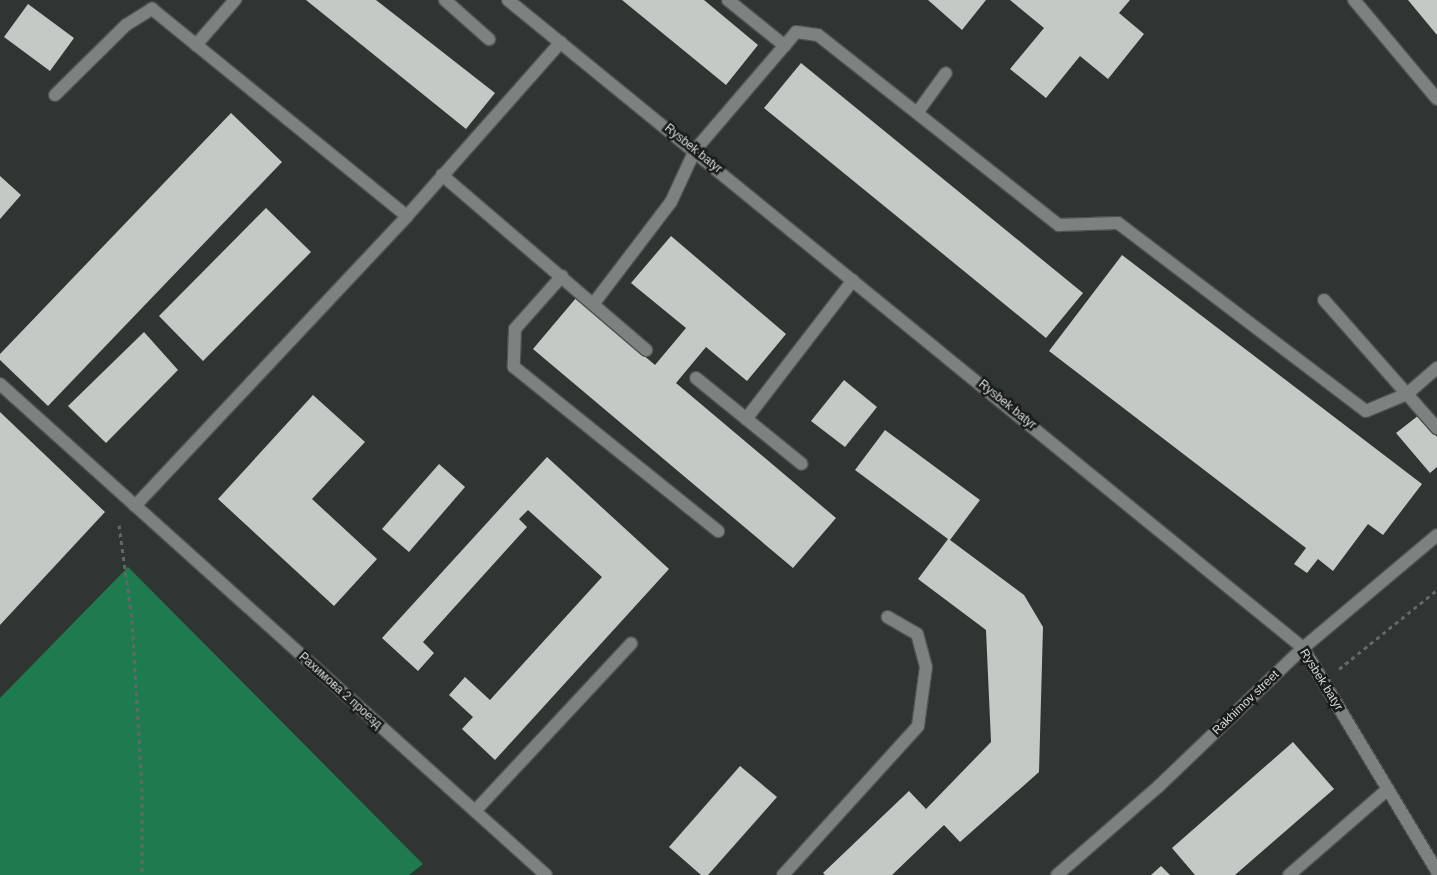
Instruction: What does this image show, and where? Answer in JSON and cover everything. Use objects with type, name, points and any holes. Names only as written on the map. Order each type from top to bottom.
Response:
[{"type":"street","points":[[196,45],[235,0]]},
{"type":"street","points":[[445,0],[489,39]]},
{"type":"street","name":"Rysbek batyr","points":[[508,0],[695,150],[1303,648],[1437,871]]},
{"type":"street","points":[[728,0],[785,46]]},
{"type":"street","points":[[1354,0],[1437,98]]},
{"type":"street","points":[[54,94],[126,25],[152,9],[407,216]]},
{"type":"street","points":[[594,303],[671,202],[695,150],[796,32],[818,35],[1059,225],[1118,223],[1366,411],[1407,394],[1437,368]]},
{"type":"street","points":[[135,506],[407,216],[561,42]]},
{"type":"street","points":[[917,113],[946,74]]},
{"type":"street","points":[[442,176],[594,303],[646,350]]},
{"type":"street","points":[[562,276],[515,329],[514,367],[718,531]]},
{"type":"street","points":[[746,419],[853,280]]},
{"type":"street","points":[[1324,300],[1437,428]]},
{"type":"street","points":[[696,378],[802,464]]},
{"type":"street","name":"Рахимова 2 проезд","points":[[0,384],[546,875]]},
{"type":"street","name":"Rakhimov street","points":[[1057,875],[1159,786],[1303,648],[1437,535]]},
{"type":"street","points":[[783,875],[918,726],[926,667],[917,634],[888,618]]},
{"type":"street","points":[[475,811],[631,644]]},
{"type":"street","points":[[1289,875],[1388,789]]},
{"type":"path","points":[[119,525],[132,620],[142,788],[142,875]]},
{"type":"path","points":[[1322,682],[1437,590]]},
{"type":"green space","points":[[128,567],[423,864],[409,875],[0,875],[0,698]]},
{"type":"building","points":[[306,0],[376,0],[495,93],[466,129]]},
{"type":"building","points":[[622,0],[704,0],[758,45],[726,85]]},
{"type":"building","points":[[928,0],[986,0],[962,30]]},
{"type":"building","points":[[1010,0],[1130,0],[1119,13],[1144,34],[1108,79],[1080,56],[1046,98],[1010,69],[1044,28]]},
{"type":"building","points":[[1408,0],[1437,0],[1437,35]]},
{"type":"building","points":[[28,4],[74,38],[50,71],[4,37]]},
{"type":"building","points":[[801,63],[1083,293],[1046,338],[764,108]]},
{"type":"building","points":[[231,113],[282,162],[48,406],[0,360],[0,354]]},
{"type":"building","points":[[0,176],[21,195],[0,219]]},
{"type":"building","points":[[266,208],[311,252],[203,361],[159,316]]},
{"type":"building","points":[[671,236],[786,334],[747,381],[706,347],[676,383],[836,518],[793,568],[533,349],[576,298],[655,365],[686,328],[631,283]]},
{"type":"building","points":[[1122,255],[1422,484],[1383,535],[1368,524],[1333,571],[1318,559],[1307,573],[1294,564],[1306,548],[1049,351]]},
{"type":"building","points":[[144,332],[178,370],[106,443],[68,406]]},
{"type":"building","points":[[844,380],[877,407],[845,447],[811,421]]},
{"type":"building","points":[[313,395],[365,442],[312,499],[377,559],[334,606],[218,499]]},
{"type":"building","points":[[0,412],[105,512],[0,625]]},
{"type":"building","points":[[1419,415],[1437,437],[1437,467],[1430,473],[1396,433]]},
{"type":"building","points":[[885,430],[980,500],[950,540],[1024,595],[1043,627],[1039,772],[960,842],[944,825],[892,875],[825,875],[823,873],[909,791],[926,809],[991,742],[986,630],[918,579],[948,539],[855,470]]},
{"type":"building","points":[[547,457],[669,569],[495,760],[462,729],[473,717],[449,695],[465,677],[490,700],[602,577],[528,510],[519,519],[527,527],[423,642],[434,653],[418,671],[382,638]]},
{"type":"building","points":[[439,464],[465,487],[409,552],[382,529]]},
{"type":"building","points":[[1293,742],[1334,789],[1235,875],[1195,875],[1172,848]]},
{"type":"building","points":[[740,766],[777,797],[708,875],[701,875],[669,847]]},
{"type":"building","points":[[1161,866],[1170,875],[1151,875]]}]
